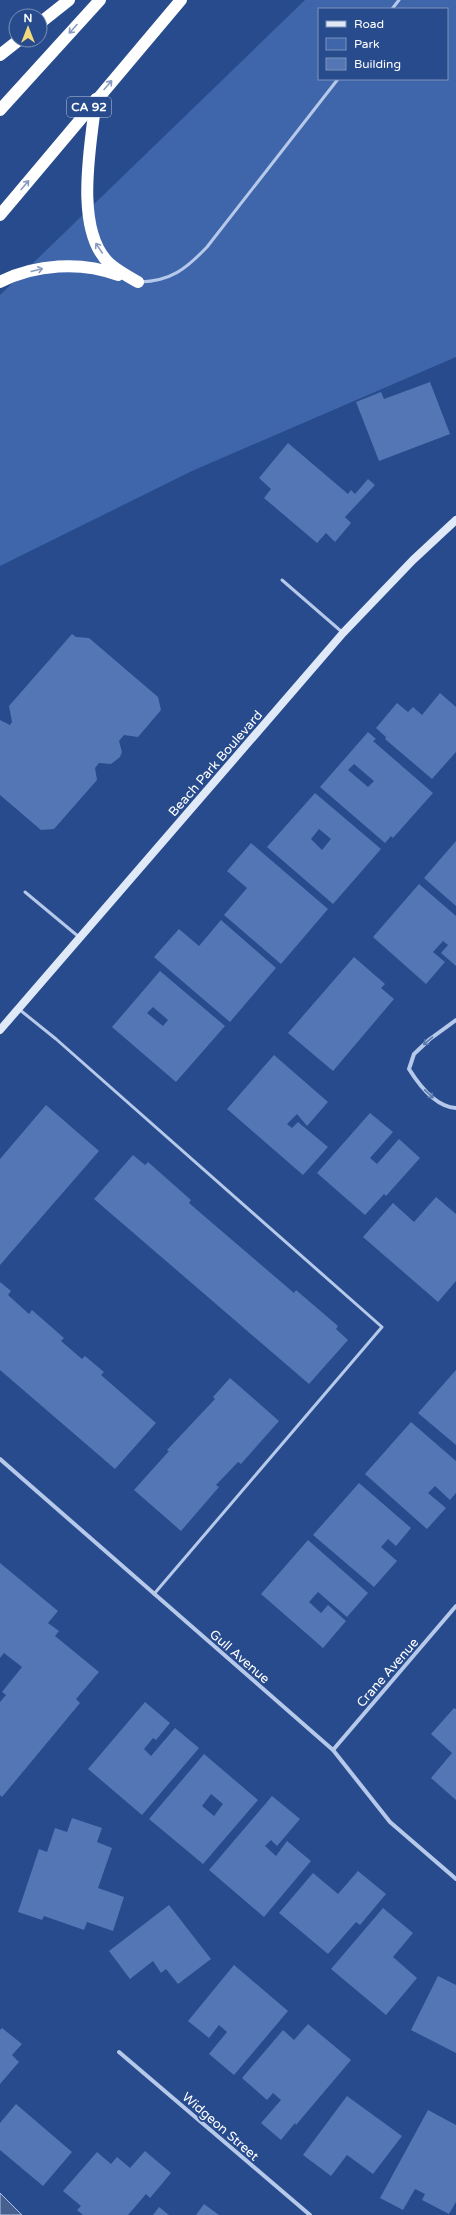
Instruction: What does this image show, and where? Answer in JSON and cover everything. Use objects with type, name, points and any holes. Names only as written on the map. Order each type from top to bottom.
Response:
[{"type":"highway","points":[[48,17],[69,0]]},
{"type":"highway","points":[[0,110],[100,0]]},
{"type":"highway","name":"CA 92","points":[[0,214],[181,0]]},
{"type":"highway","points":[[0,56],[10,48]]},
{"type":"highway","points":[[96,99],[89,160],[89,220],[95,242],[109,264],[138,282]]},
{"type":"highway","points":[[0,282],[12,276],[43,268],[69,266],[104,270],[138,282]]},
{"type":"main road","name":"Beach Park Boulevard","points":[[0,1030],[344,633],[413,560],[456,520]]},
{"type":"street","points":[[456,1020],[430,1039],[414,1054],[409,1069],[419,1084],[436,1101],[449,1108],[456,1108]]},
{"type":"street","name":"Gull Avenue","points":[[0,1459],[333,1750],[390,1822],[456,1879]]},
{"type":"street","name":"Crane Avenue","points":[[333,1750],[456,1606]]},
{"type":"street","name":"Widgeon Street","points":[[118,2052],[310,2215]]},
{"type":"lane","points":[[393,8],[399,0]]},
{"type":"lane","points":[[138,282],[158,281],[175,274],[198,256],[337,80]]},
{"type":"lane","points":[[282,580],[344,633]]},
{"type":"lane","points":[[25,892],[80,938]]},
{"type":"lane","points":[[18,1009],[56,1039],[382,1327],[154,1594]]},
{"type":"green space","points":[[305,0],[456,0],[456,357],[192,471],[0,566],[0,295]]},
{"type":"shaded area","points":[[0,2193],[22,2215],[0,2215]]},
{"type":"building","points":[[430,382],[450,434],[379,461],[356,402],[381,392],[384,399]]},
{"type":"building","points":[[288,443],[348,494],[351,490],[355,494],[368,479],[375,485],[345,517],[351,523],[335,542],[326,533],[317,543],[264,498],[271,489],[259,478]]},
{"type":"building","points":[[72,634],[76,637],[89,638],[158,697],[161,710],[138,737],[124,735],[119,741],[122,752],[120,757],[111,764],[99,763],[95,768],[97,780],[54,829],[41,830],[0,795],[0,720],[10,725],[12,722],[9,706]]},
{"type":"building","points":[[440,693],[456,707],[456,752],[432,779],[385,739],[386,737],[376,728],[397,703],[408,712],[413,707],[422,715]]},
{"type":"building","points":[[368,732],[376,739],[373,741],[433,793],[393,838],[391,836],[385,843],[320,787]],"holes":[[[354,764],[374,781],[368,787],[348,770]]]},
{"type":"building","points":[[315,793],[381,849],[333,904],[267,847]],"holes":[[[319,829],[331,839],[322,850],[311,839]]]},
{"type":"building","points":[[456,841],[456,906],[424,878]]},
{"type":"building","points":[[251,843],[328,909],[281,964],[224,915],[247,888],[227,871]]},
{"type":"building","points":[[419,884],[456,916],[456,966],[441,953],[448,945],[443,941],[433,952],[445,962],[426,984],[373,937]]},
{"type":"building","points":[[221,920],[276,968],[230,1022],[154,957],[179,929],[199,946]]},
{"type":"building","points":[[354,957],[385,984],[381,988],[394,999],[333,1071],[288,1033]]},
{"type":"building","points":[[160,971],[225,1026],[176,1082],[112,1027]],"holes":[[[153,1007],[168,1020],[163,1026],[147,1013]]]},
{"type":"building","points":[[274,1055],[328,1102],[307,1126],[297,1114],[287,1124],[292,1128],[298,1122],[328,1147],[303,1175],[227,1109]]},
{"type":"building","points":[[46,1105],[99,1151],[0,1265],[0,1159]]},
{"type":"building","points":[[370,1113],[393,1132],[370,1158],[377,1164],[399,1139],[420,1158],[386,1196],[384,1194],[365,1215],[317,1173]]},
{"type":"building","points":[[133,1155],[145,1165],[148,1162],[191,1200],[189,1203],[294,1293],[296,1290],[338,1326],[336,1329],[348,1340],[309,1384],[94,1199]]},
{"type":"building","points":[[436,1197],[456,1214],[456,1281],[438,1302],[363,1237],[393,1203],[414,1222]]},
{"type":"building","points":[[0,1282],[11,1291],[8,1295],[29,1314],[32,1310],[64,1338],[61,1341],[82,1359],[85,1356],[104,1372],[101,1375],[156,1423],[115,1469],[0,1370]]},
{"type":"building","points":[[456,1370],[456,1445],[418,1413]]},
{"type":"building","points":[[230,1378],[279,1421],[241,1464],[238,1462],[216,1485],[219,1487],[181,1531],[134,1490],[169,1451],[167,1450],[215,1399],[213,1397]]},
{"type":"building","points":[[411,1422],[456,1461],[456,1493],[450,1500],[435,1486],[428,1493],[446,1508],[427,1529],[365,1474]]},
{"type":"building","points":[[359,1483],[411,1528],[396,1546],[388,1539],[381,1547],[397,1561],[374,1587],[313,1535]]},
{"type":"building","points":[[308,1540],[368,1593],[347,1617],[318,1592],[309,1602],[321,1613],[328,1605],[346,1621],[323,1648],[261,1594]]},
{"type":"building","points":[[0,1563],[58,1611],[48,1623],[59,1631],[55,1636],[99,1672],[76,1699],[80,1703],[2,1797],[0,1795],[0,1702],[6,1695],[2,1692],[22,1667],[4,1653],[0,1658]]},
{"type":"building","points":[[145,1702],[170,1723],[156,1740],[153,1738],[144,1749],[151,1756],[175,1728],[199,1748],[142,1815],[88,1769]]},
{"type":"building","points":[[454,1708],[456,1709],[456,1800],[431,1778],[452,1753],[431,1734]]},
{"type":"building","points":[[204,1754],[258,1800],[203,1864],[149,1819]],"holes":[[[211,1794],[223,1804],[214,1816],[202,1806]]]},
{"type":"building","points":[[272,1796],[300,1819],[277,1846],[271,1840],[265,1846],[276,1856],[287,1841],[311,1861],[264,1917],[209,1870]]},
{"type":"building","points":[[72,1818],[102,1828],[97,1842],[112,1848],[98,1888],[124,1897],[113,1931],[87,1922],[84,1930],[44,1916],[42,1920],[18,1912],[39,1849],[47,1852],[55,1828],[67,1832]]},
{"type":"building","points":[[358,1871],[386,1894],[360,1925],[356,1922],[328,1954],[279,1913],[313,1873],[338,1894]]},
{"type":"building","points":[[169,1905],[211,1959],[178,1984],[166,1969],[161,1973],[153,1961],[130,1979],[109,1951]]},
{"type":"building","points":[[383,1908],[413,1933],[393,1957],[417,1978],[386,2015],[331,1969]]},
{"type":"building","points":[[234,1965],[288,2011],[234,2075],[209,2054],[227,2032],[219,2025],[209,2038],[188,2021]]},
{"type":"building","points":[[438,1976],[456,1985],[456,2053],[411,2030]]},
{"type":"building","points":[[308,2024],[351,2060],[296,2125],[295,2123],[281,2140],[261,2123],[281,2100],[273,2093],[267,2100],[242,2078],[283,2030],[294,2040]]},
{"type":"building","points":[[2,2028],[22,2044],[12,2055],[19,2062],[0,2084],[0,2030]]},
{"type":"building","points":[[347,2096],[402,2136],[373,2174],[347,2155],[331,2176],[303,2155]]},
{"type":"building","points":[[16,2104],[72,2152],[43,2186],[0,2150],[0,2123]]},
{"type":"building","points":[[428,2110],[456,2125],[456,2202],[449,2214],[422,2200],[425,2194],[415,2189],[403,2210],[380,2198]]},
{"type":"building","points":[[145,2151],[171,2173],[150,2198],[146,2194],[128,2215],[83,2215],[77,2210],[81,2206],[63,2191],[97,2152],[111,2164],[117,2157],[130,2168]]},
{"type":"building","points":[[204,2204],[219,2215],[196,2215]]},
{"type":"building","points":[[159,2207],[169,2215],[153,2215]]}]
